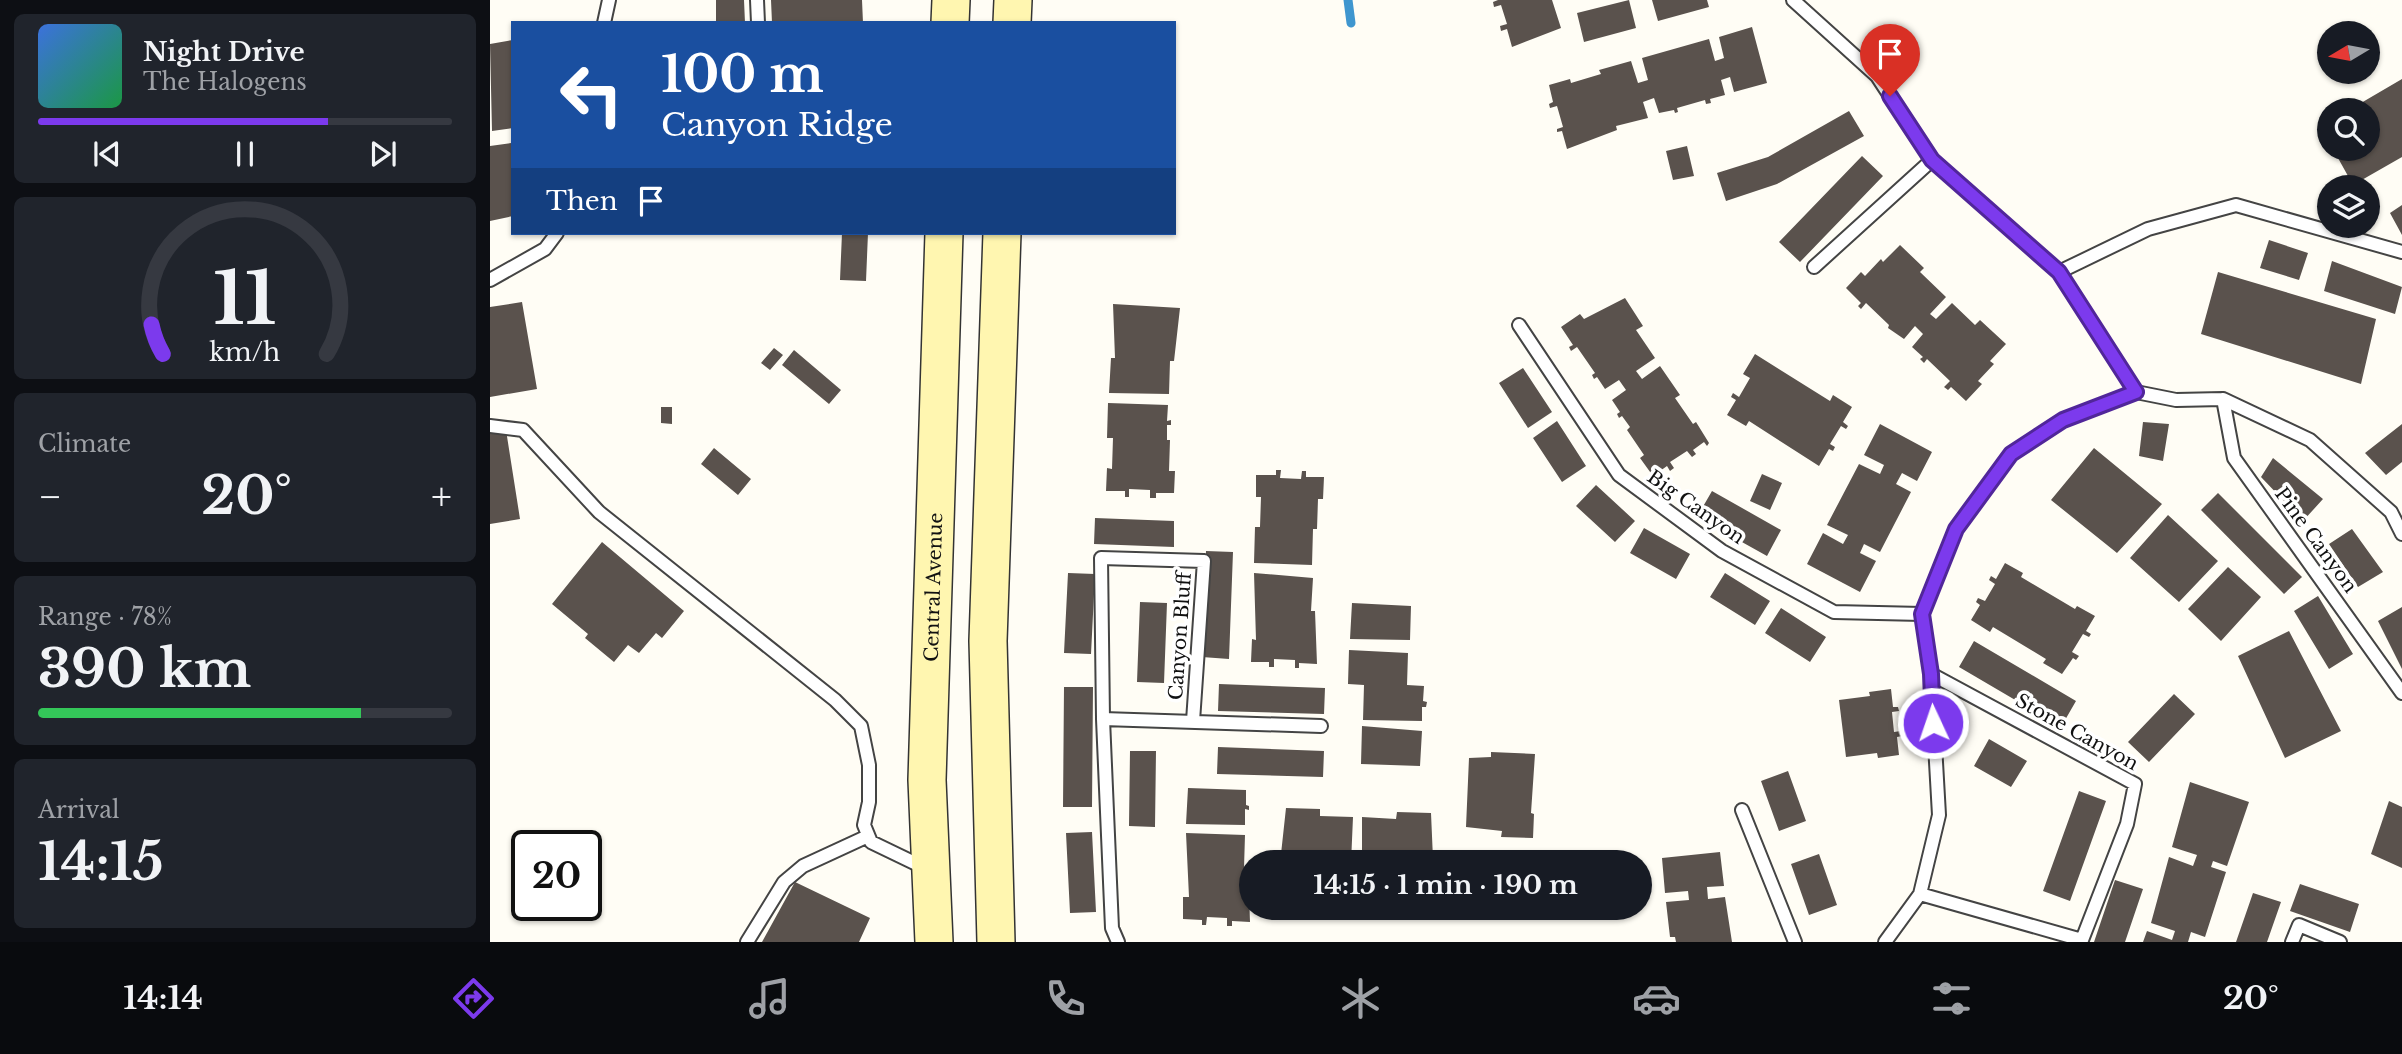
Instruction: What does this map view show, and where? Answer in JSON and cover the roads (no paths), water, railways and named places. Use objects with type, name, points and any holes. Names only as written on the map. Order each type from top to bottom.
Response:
[{"type":"main road","points":[[950,21],[951,0]]},
{"type":"main road","points":[[1012,21],[1013,0]]},
{"type":"main road","name":"Central Avenue","points":[[934,942],[927,780],[944,235]]},
{"type":"main road","points":[[996,942],[988,641],[1002,235]]},
{"type":"main road","points":[[939,402],[996,407]]},
{"type":"lane","points":[[604,21],[609,0]]},
{"type":"lane","points":[[757,0],[758,21]]},
{"type":"lane","points":[[1793,0],[1877,76],[1932,160],[2059,272],[2136,392]]},
{"type":"lane","points":[[1814,267],[1932,160]]},
{"type":"lane","points":[[2059,272],[2148,229],[2236,205],[2402,252]]},
{"type":"lane","points":[[490,281],[545,249],[555,235]]},
{"type":"lane","name":"Big Canyon","points":[[1520,325],[1619,475],[1722,551],[1834,612],[1922,614]]},
{"type":"lane","points":[[1885,942],[1920,894],[1938,815],[1931,674],[1922,614],[1956,529],[2011,454],[2063,420],[2136,392],[2176,400],[2223,399],[2310,440],[2391,512],[2402,534]]},
{"type":"lane","name":"Pine Canyon","points":[[2223,399],[2234,458],[2402,693]]},
{"type":"lane","points":[[490,426],[523,430],[598,512],[835,700],[861,726],[869,765],[869,802],[864,825],[868,836],[872,842],[930,871]]},
{"type":"lane","name":"Canyon Bluff","points":[[1104,719],[1193,721],[1204,561],[1101,558],[1104,719],[1112,928],[1118,942]]},
{"type":"lane","name":"Stone Canyon","points":[[1920,894],[2082,940],[2127,824],[2135,784],[1931,674]]},
{"type":"lane","points":[[1193,721],[1321,726]]},
{"type":"lane","points":[[1742,810],[1795,942]]},
{"type":"lane","points":[[747,942],[784,882],[803,866],[868,836]]},
{"type":"lane","points":[[2292,942],[2300,925],[2340,942]]},
{"type":"waterway","points":[[1348,0],[1351,23]]}]
